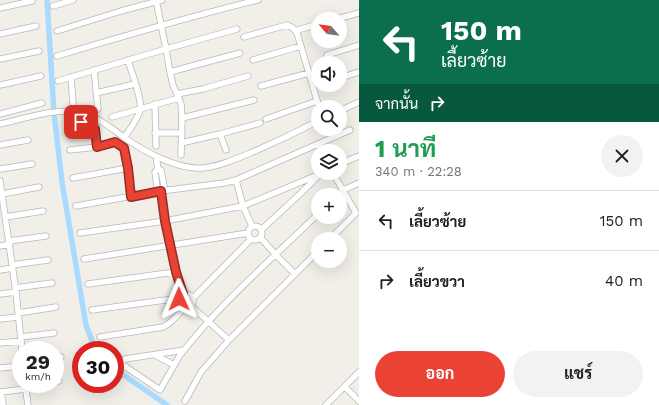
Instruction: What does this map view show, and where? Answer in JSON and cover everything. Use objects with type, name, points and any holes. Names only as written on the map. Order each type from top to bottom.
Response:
[{"type":"street","points":[[53,6],[73,0]]},
{"type":"street","points":[[57,31],[158,0],[170,72],[173,85],[181,104],[181,155]]},
{"type":"street","points":[[57,56],[233,3],[258,0]]},
{"type":"street","points":[[0,8],[32,1]]},
{"type":"street","points":[[347,16],[359,13]]},
{"type":"street","points":[[244,37],[287,25],[293,28],[297,33],[317,100]]},
{"type":"street","points":[[0,34],[36,26]]},
{"type":"street","points":[[297,33],[298,30],[311,26]]},
{"type":"street","points":[[58,81],[166,48],[237,29]]},
{"type":"street","points":[[327,55],[359,45]]},
{"type":"street","points":[[253,60],[301,46]]},
{"type":"street","points":[[0,59],[39,51]]},
{"type":"street","points":[[170,72],[240,53]]},
{"type":"street","points":[[124,138],[140,109],[140,100],[128,60]]},
{"type":"street","points":[[94,70],[98,109]]},
{"type":"street","points":[[347,76],[359,72]]},
{"type":"street","points":[[261,86],[309,73]]},
{"type":"street","points":[[0,85],[41,76]]},
{"type":"street","points":[[112,117],[248,76]]},
{"type":"street","points":[[71,77],[73,104]]},
{"type":"street","points":[[96,93],[135,84]]},
{"type":"street","points":[[182,118],[254,100]]},
{"type":"street","points":[[347,108],[359,102]]},
{"type":"street","points":[[0,114],[42,103]]},
{"type":"street","points":[[156,104],[156,146]]},
{"type":"street","points":[[266,119],[311,106]]},
{"type":"street","points":[[0,124],[45,113],[61,111],[79,112],[87,114],[110,127],[124,138],[156,156],[167,161],[190,167],[202,168],[240,157],[311,125]]},
{"type":"street","points":[[68,124],[81,122],[95,129],[97,147]]},
{"type":"street","points":[[182,143],[260,123]]},
{"type":"street","points":[[318,144],[350,130]]},
{"type":"street","points":[[155,133],[182,133]]},
{"type":"street","points":[[220,134],[226,150]]},
{"type":"street","points":[[0,146],[28,140]]},
{"type":"street","points":[[70,150],[97,147],[115,142],[124,148],[131,197]]},
{"type":"street","points":[[76,206],[131,197],[161,190],[236,180],[311,147]]},
{"type":"street","points":[[156,156],[158,169],[161,170],[164,186],[161,190],[165,221],[176,272],[183,294]]},
{"type":"street","points":[[347,161],[359,156]]},
{"type":"street","points":[[0,169],[32,164]]},
{"type":"street","points":[[73,178],[128,168]]},
{"type":"street","points":[[80,233],[165,221],[243,206],[311,177]]},
{"type":"street","points":[[236,180],[243,206],[252,226]]},
{"type":"street","points":[[84,259],[170,245],[249,236],[257,239],[314,180]]},
{"type":"street","points":[[0,181],[4,220],[13,267],[21,339]]},
{"type":"street","points":[[296,183],[301,193]]},
{"type":"street","points":[[347,188],[359,183]]},
{"type":"street","points":[[2,196],[39,187]]},
{"type":"street","points":[[337,232],[358,212],[347,196]]},
{"type":"street","points":[[4,220],[43,211]]},
{"type":"street","points":[[184,350],[154,354],[122,361],[123,365],[160,390],[180,355],[208,322],[275,254],[311,221]]},
{"type":"street","points":[[252,226],[258,227],[275,254],[295,274]]},
{"type":"street","points":[[191,306],[193,298],[249,236],[249,229],[252,226]]},
{"type":"street","points":[[0,246],[46,236]]},
{"type":"street","points":[[185,401],[201,372],[229,340],[311,258]]},
{"type":"street","points":[[0,270],[48,260]]},
{"type":"street","points":[[88,284],[176,272]]},
{"type":"street","points":[[0,294],[52,283]]},
{"type":"street","points":[[183,294],[188,294],[193,298]]},
{"type":"street","points":[[183,294],[179,299],[181,306],[184,308]]},
{"type":"street","points":[[92,310],[179,299]]},
{"type":"street","points":[[191,306],[229,340]]},
{"type":"street","points":[[100,337],[163,328],[172,322],[184,308],[191,306]]},
{"type":"street","points":[[0,319],[56,307]]},
{"type":"street","points":[[0,343],[54,333]]},
{"type":"street","points":[[154,354],[174,365]]},
{"type":"street","points":[[0,368],[12,367]]},
{"type":"street","points":[[326,405],[359,372]]},
{"type":"street","points":[[345,387],[359,401]]},
{"type":"street","points":[[3,405],[1,392],[12,389]]},
{"type":"street","points":[[27,393],[28,405]]},
{"type":"waterway","points":[[47,0],[54,113],[62,182],[86,325],[92,341]]},
{"type":"waterway","points":[[124,375],[167,405]]},
{"type":"route","points":[[81,122],[95,129],[97,147],[115,142],[124,148],[131,197],[161,191],[165,221],[176,272],[183,294],[179,299]]}]
